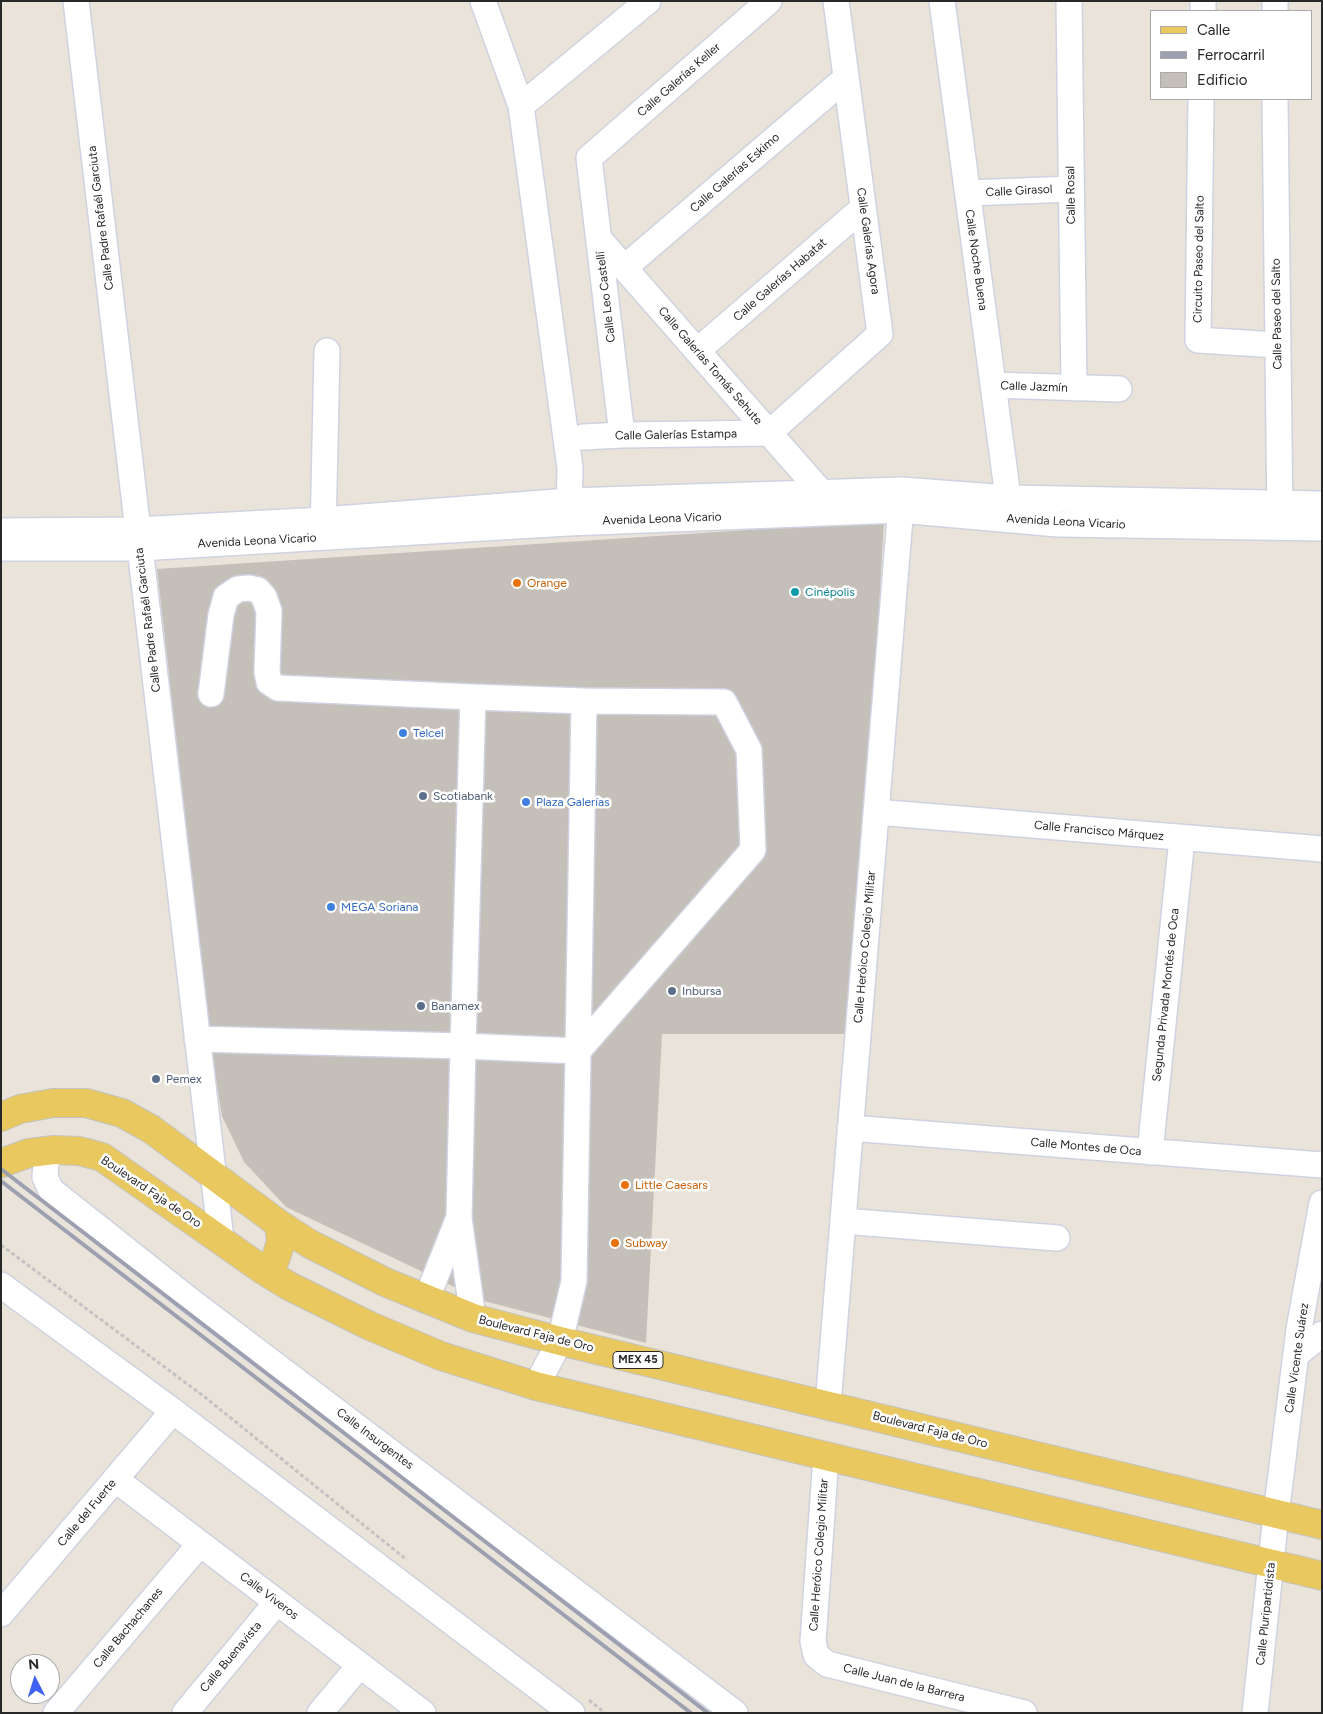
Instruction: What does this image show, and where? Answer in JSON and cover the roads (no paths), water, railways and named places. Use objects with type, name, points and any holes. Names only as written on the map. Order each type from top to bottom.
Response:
[{"type":"main road","name":"Boulevard Faja de Oro","points":[[1,1117],[20,1109],[53,1102],[86,1104],[122,1113],[152,1129],[279,1224],[310,1244],[385,1282],[473,1318],[560,1341],[1322,1525]]},
{"type":"main road","name":"Boulevard Faja de Oro","points":[[3,1159],[29,1152],[54,1150],[102,1157],[263,1270],[289,1286],[370,1326],[442,1356],[536,1386],[1322,1576]]},
{"type":"main road","points":[[263,1270],[275,1260],[281,1242],[279,1224]]},
{"type":"street","name":"Calle Padre Rafaél Garciuta","points":[[76,1],[221,1239]]},
{"type":"street","points":[[483,1],[521,106],[570,468],[569,512]]},
{"type":"street","points":[[521,106],[648,1]]},
{"type":"street","name":"Calle Galerías Keller","points":[[589,158],[769,1]]},
{"type":"street","name":"Calle Galerías Agora","points":[[769,433],[880,334],[836,1]]},
{"type":"street","name":"Calle Noche Buena","points":[[942,1],[1010,509]]},
{"type":"street","name":"Calle Rosal","points":[[1069,1],[1074,388]]},
{"type":"street","name":"Calle Galerías Eskimo","points":[[624,268],[846,78]]},
{"type":"street","name":"Circuito Paseo del Salto","points":[[1201,100],[1198,340],[1277,345]]},
{"type":"street","name":"Calle Paseo del Salto","points":[[1275,100],[1280,528]]},
{"type":"street","name":"Calle Leo Castellí","points":[[589,158],[622,435]]},
{"type":"street","name":"Calle Girasol","points":[[968,194],[1071,189]]},
{"type":"street","name":"Calle Galerías Habatat","points":[[697,351],[864,208]]},
{"type":"street","name":"Calle Galerías Tomás Sehute","points":[[599,239],[821,492]]},
{"type":"street","points":[[323,528],[327,351]]},
{"type":"street","name":"Calle Jazmín","points":[[993,385],[1118,390]]},
{"type":"street","name":"Calle Galerías Estampa","points":[[583,437],[769,433]]},
{"type":"street","name":"Avenida Leona Vicario","points":[[1,548],[569,512],[821,492],[1010,509],[1322,504]]},
{"type":"street","name":"Avenida Leona Vicario","points":[[569,512],[901,500]]},
{"type":"street","name":"Calle Heróico Colegio Militar","points":[[828,1405],[901,500]]},
{"type":"street","name":"Avenida Leona Vicario","points":[[1010,509],[1058,524],[1322,528]]},
{"type":"street","name":"Avenida Leona Vicario","points":[[1,531],[138,539]]},
{"type":"street","points":[[211,694],[221,615],[226,597],[238,589],[249,588],[258,590],[264,597],[269,611],[267,672],[269,682],[278,688],[584,701],[724,702],[749,750],[753,850],[578,1052]]},
{"type":"street","points":[[473,697],[462,1046],[459,1218],[473,1318]]},
{"type":"street","points":[[536,1386],[560,1341],[574,1281],[584,701]]},
{"type":"street","name":"Calle Francisco Márquez","points":[[876,812],[1322,849]]},
{"type":"street","name":"Segunda Privada Montés de Oca","points":[[1150,1152],[1182,838]]},
{"type":"street","points":[[197,1039],[462,1046],[578,1052]]},
{"type":"street","name":"Calle Montes de Oca","points":[[850,1128],[1322,1166]]},
{"type":"street","name":"Calle Insurgentes","points":[[54,1150],[46,1162],[45,1176],[51,1190],[192,1302],[735,1713]]},
{"type":"street","name":"Calle Vicente Suárez","points":[[1276,1514],[1297,1354],[1310,1332],[1322,1203]]},
{"type":"street","points":[[426,1300],[459,1218]]},
{"type":"street","points":[[843,1221],[1057,1238]]},
{"type":"street","points":[[1,1285],[577,1704]]},
{"type":"street","points":[[1310,1332],[1322,1311]]},
{"type":"street","name":"Calle del Fuerte","points":[[1,1614],[173,1411]]},
{"type":"street","name":"Calle Heróico Colegio Militar","points":[[816,1655],[813,1641],[826,1456]]},
{"type":"street","name":"Calle Viveros","points":[[115,1479],[423,1713]]},
{"type":"street","name":"Calle Pluripartidista","points":[[1255,1713],[1276,1514]]},
{"type":"street","name":"Calle Bachachanes","points":[[56,1713],[200,1544]]},
{"type":"street","name":"Calle Buenavista","points":[[185,1713],[277,1602]]},
{"type":"street","name":"Calle Juan de la Barrera","points":[[816,1655],[827,1664],[1024,1713]]},
{"type":"street","points":[[320,1713],[360,1665]]},
{"type":"railway","points":[[1,1169],[708,1713]]},
{"type":"railway","points":[[1,1181],[691,1713]]},
{"type":"place","name":"Orange","points":[[517,583]]},
{"type":"place","name":"Cinépolis","points":[[795,592]]},
{"type":"place","name":"Telcel","points":[[403,733]]},
{"type":"place","name":"Scotiabank","points":[[423,796]]},
{"type":"place","name":"Plaza Galerías","points":[[526,802]]},
{"type":"place","name":"MEGA Soriana","points":[[331,907]]},
{"type":"place","name":"Inbursa","points":[[672,991]]},
{"type":"place","name":"Banamex","points":[[421,1006]]},
{"type":"place","name":"Pemex","points":[[156,1079]]},
{"type":"place","name":"Little Caesars","points":[[625,1185]]},
{"type":"place","name":"Subway","points":[[615,1243]]}]
